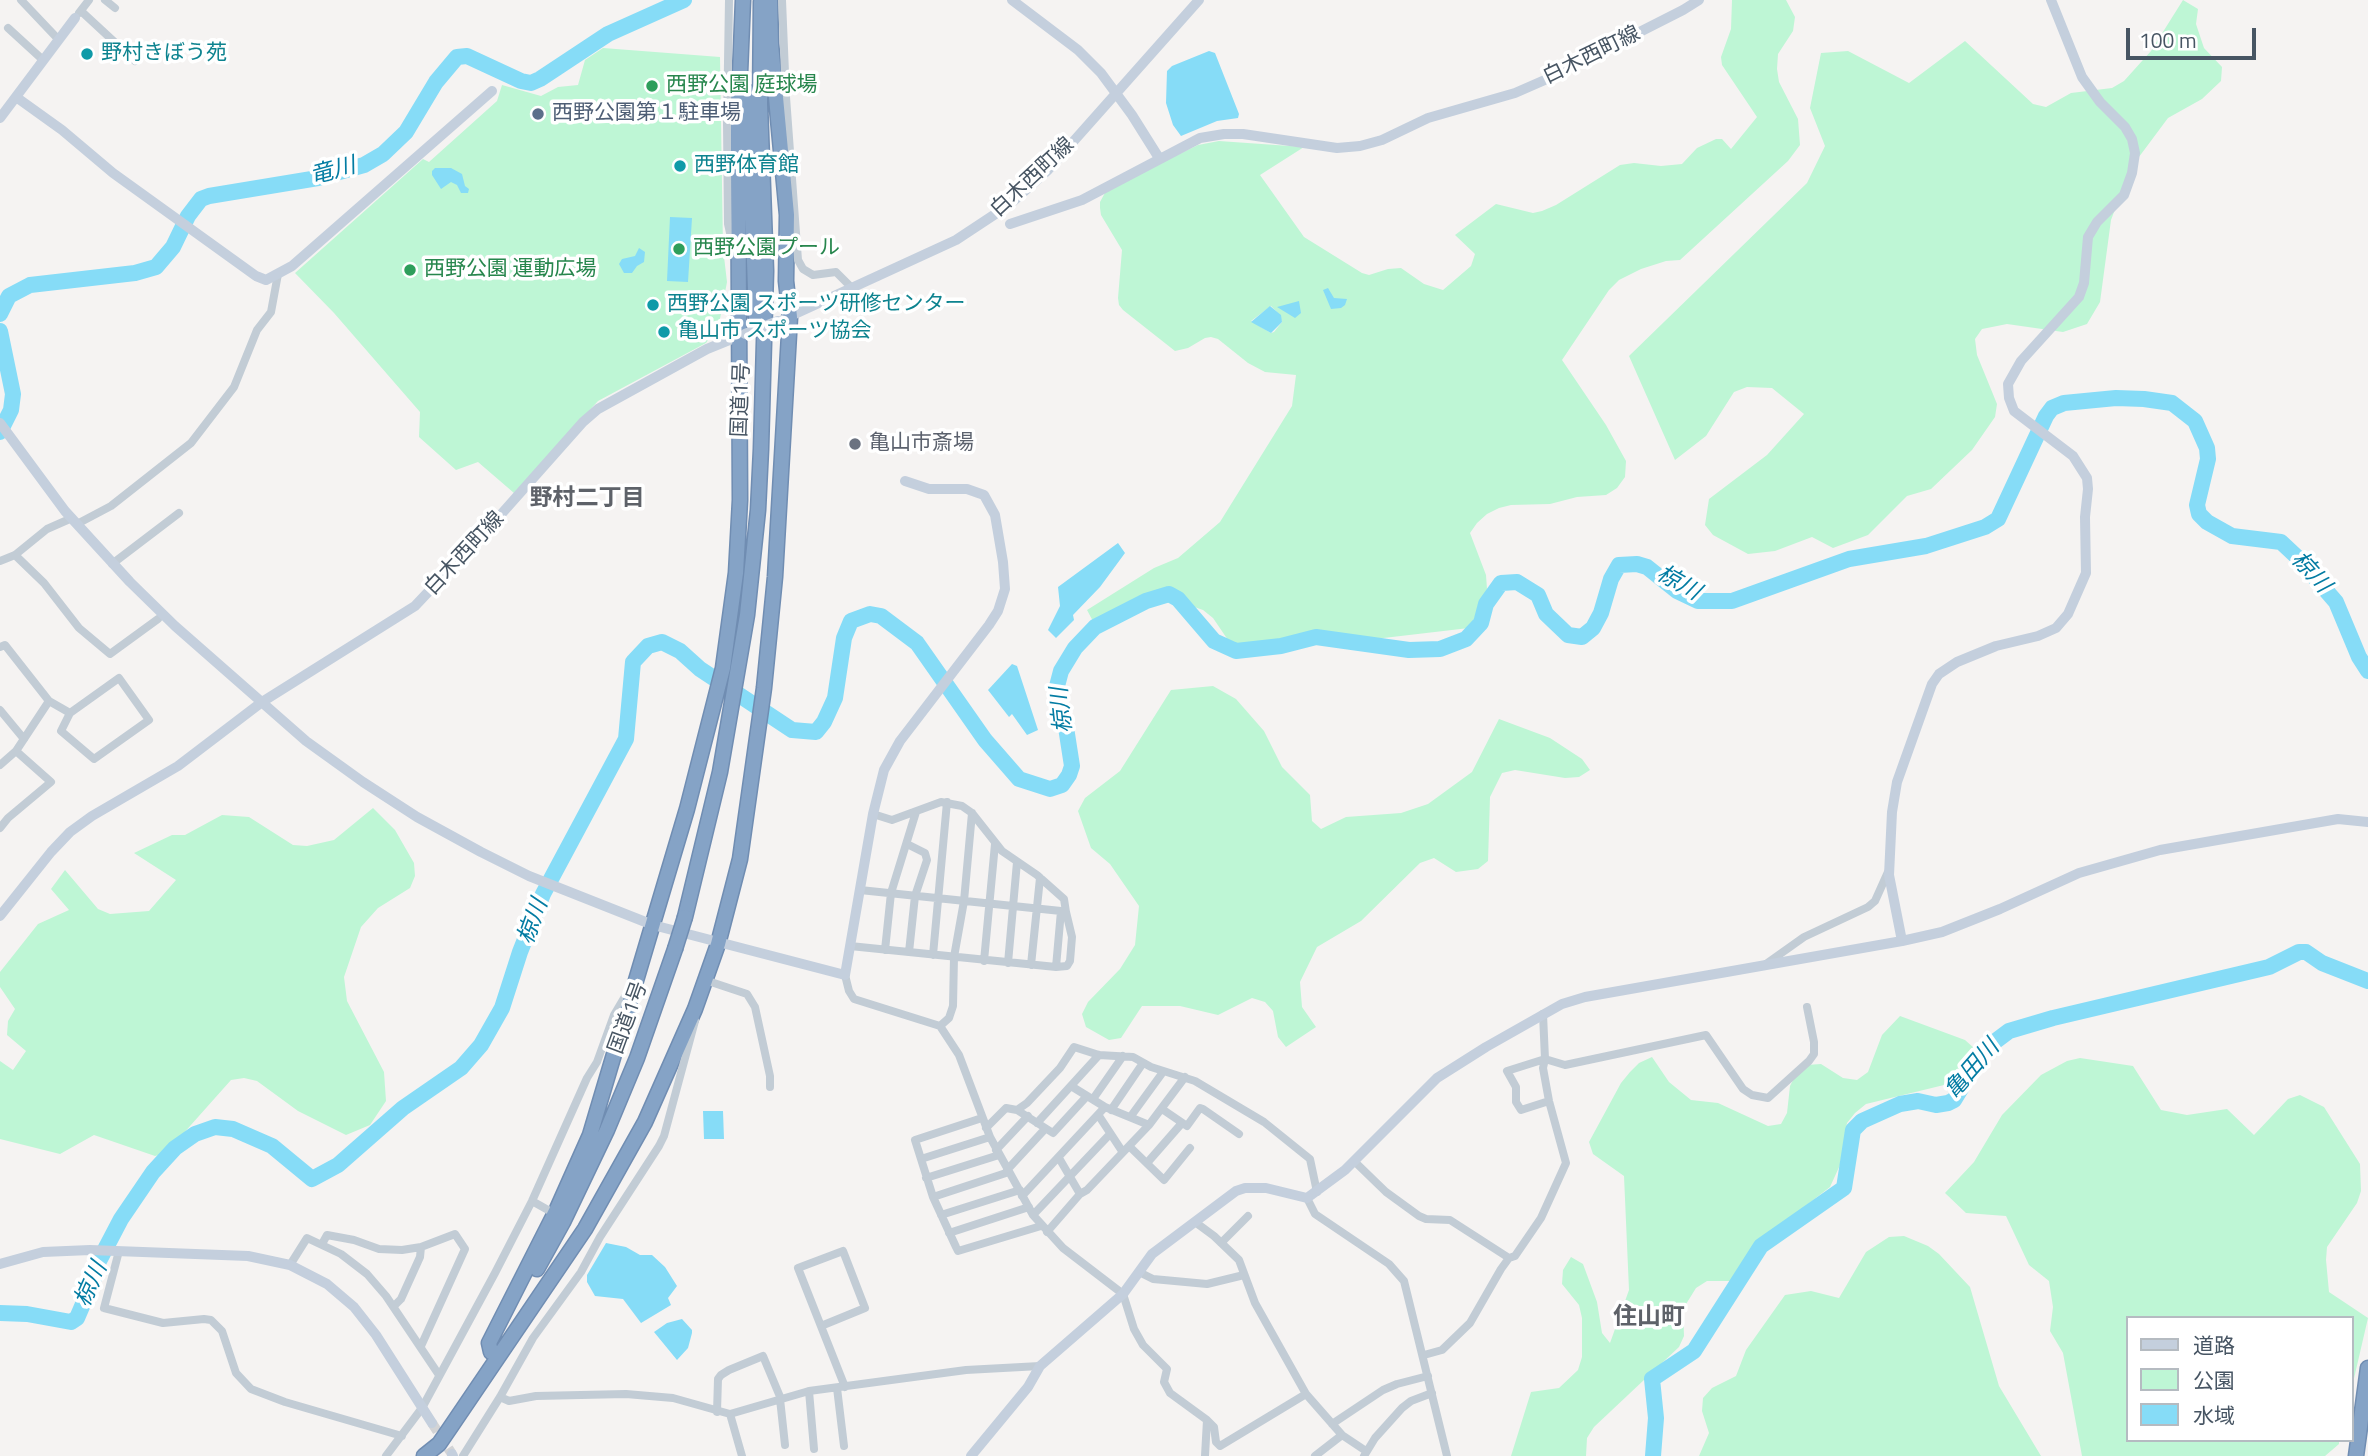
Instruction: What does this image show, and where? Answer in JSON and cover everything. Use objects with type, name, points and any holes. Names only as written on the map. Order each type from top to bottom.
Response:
[{"type":"highway","points":[[491,1352],[489,1343],[557,1209],[590,1135],[699,768],[743,574],[740,500],[742,335],[739,263],[739,73],[743,0]]},
{"type":"highway","name":"国道1号","points":[[749,0],[748,103],[756,337],[753,549]]},
{"type":"highway","name":"国道1号","points":[[423,1456],[491,1352],[563,1222],[607,1130],[645,1036],[675,949],[720,772],[740,662],[743,574],[753,549],[761,449],[765,216],[760,104],[761,0]]},
{"type":"highway","points":[[423,1456],[439,1444],[585,1228],[645,1122],[695,1009],[718,944],[740,859],[755,759],[775,577],[786,281],[787,215],[771,44],[770,0]]},
{"type":"highway","points":[[2356,1456],[2368,1368]]},
{"type":"street","points":[[20,0],[58,39]]},
{"type":"street","points":[[0,118],[89,0]]},
{"type":"street","points":[[105,0],[115,8]]},
{"type":"street","points":[[729,0],[728,224],[739,263]]},
{"type":"street","points":[[782,0],[798,260],[803,269],[813,275],[836,272],[851,288]]},
{"type":"street","points":[[1012,0],[1078,50],[1101,73],[1159,158]]},
{"type":"street","name":"白木西町線","points":[[0,916],[70,832],[92,816],[178,766],[262,702],[415,606],[583,422],[598,409],[673,367],[940,248],[988,220],[1048,170],[1199,0]]},
{"type":"street","name":"白木西町線","points":[[1010,224],[1082,200],[1200,138],[1224,134],[1261,135],[1337,148],[1372,143],[1428,118],[1515,93],[1684,10],[1699,0]]},
{"type":"street","points":[[1902,941],[1889,869],[1890,838],[1897,782],[1932,684],[1939,674],[1957,662],[1996,646],[2038,636],[2056,628],[2068,614],[2086,573],[2087,478],[2077,461],[2019,417],[2010,404],[2008,384],[2021,361],[2079,297],[2084,283],[2089,232],[2124,195],[2132,173],[2135,153],[2132,139],[2125,127],[2100,102],[2082,78],[2051,0]]},
{"type":"street","points":[[78,14],[135,61]]},
{"type":"street","points":[[8,28],[43,60]]},
{"type":"street","points":[[16,97],[62,130],[113,173],[256,276],[266,279],[292,266],[492,91]]},
{"type":"street","points":[[0,561],[15,555],[37,536],[111,506],[191,443],[234,387],[257,330],[271,312],[278,274]]},
{"type":"street","points":[[0,424],[112,564],[175,626],[306,740],[374,789],[417,817],[529,876],[653,925],[845,975]]},
{"type":"street","points":[[905,481],[929,489],[967,489],[978,492],[988,500],[995,515],[1004,574],[1003,598],[989,625],[900,741],[884,770],[873,814],[845,975],[849,990],[854,999],[940,1026],[959,1055],[990,1137],[1031,1211],[1044,1229],[1073,1256],[1123,1294],[1134,1329],[1143,1345],[1167,1369],[1164,1382],[1170,1393],[1214,1427],[1216,1443],[1220,1446],[1306,1394]]},
{"type":"street","points":[[112,564],[178,513]]},
{"type":"street","points":[[15,555],[44,583],[79,628],[110,654],[158,619]]},
{"type":"street","points":[[0,647],[5,645],[49,701],[70,713]]},
{"type":"street","points":[[119,678],[149,720],[94,758],[61,731],[70,713],[119,678]]},
{"type":"street","points":[[0,765],[16,751],[49,701]]},
{"type":"street","points":[[0,710],[24,739]]},
{"type":"street","points":[[0,828],[51,782],[16,751]]},
{"type":"street","points":[[873,814],[892,820],[930,805],[947,802],[962,806],[972,813],[995,844],[1040,878],[1063,900],[1056,967]]},
{"type":"street","points":[[933,955],[947,802]]},
{"type":"street","points":[[885,950],[891,893],[916,811]]},
{"type":"street","points":[[940,1026],[949,1018],[953,1006],[954,957],[964,901],[972,813]]},
{"type":"street","points":[[971,1456],[1028,1387],[1040,1366],[1123,1294],[1152,1254],[1245,1188],[1266,1188],[1312,1195],[1354,1161],[1437,1078],[1544,1014],[1585,997],[1902,941],[1956,928],[2079,873],[2131,856],[2294,825],[2338,819],[2368,822]]},
{"type":"street","points":[[907,844],[925,853],[927,860],[915,896],[909,952]]},
{"type":"street","points":[[984,961],[995,844]]},
{"type":"street","points":[[1008,962],[1017,862]]},
{"type":"street","points":[[1764,966],[1804,937],[1868,907],[1875,901],[1889,869]]},
{"type":"street","points":[[1031,965],[1040,878]]},
{"type":"street","points":[[860,890],[1063,911]]},
{"type":"street","points":[[850,946],[984,961],[1067,966],[1070,961],[1072,937],[1063,911]]},
{"type":"street","points":[[705,980],[747,994],[755,1007],[770,1087]]},
{"type":"street","points":[[386,1456],[422,1408],[532,1201],[587,1078],[597,1062],[614,1015],[634,982]]},
{"type":"street","points":[[1549,1101],[1521,1110],[1516,1102],[1516,1087],[1507,1070],[1545,1059],[1565,1065],[1706,1035],[1743,1089],[1752,1095],[1768,1098],[1814,1054],[1807,1007]]},
{"type":"street","points":[[463,1456],[533,1338],[581,1272],[664,1136],[695,1024],[695,1009]]},
{"type":"street","points":[[1423,1355],[1442,1350],[1470,1323],[1509,1258],[1515,1256],[1541,1218],[1566,1163],[1543,1068],[1544,1014]]},
{"type":"street","points":[[1017,1110],[1060,1068],[1074,1046],[1099,1055],[1133,1057],[1163,1072],[1185,1077],[1245,1110],[1291,1143],[1310,1159],[1315,1214],[1381,1258],[1400,1274],[1413,1311],[1447,1456]]},
{"type":"street","points":[[1037,1122],[1099,1055]]},
{"type":"street","points":[[986,1128],[1006,1108],[1017,1110],[1053,1133],[1090,1098],[1123,1056]]},
{"type":"street","points":[[941,1215],[1021,1193],[1108,1109],[1143,1063]]},
{"type":"street","points":[[1131,1116],[1163,1072]]},
{"type":"street","points":[[982,1118],[915,1140],[933,1197],[958,1251],[1044,1229],[1087,1190],[1149,1125],[1185,1077]]},
{"type":"street","points":[[1071,1086],[1108,1109],[1149,1125]]},
{"type":"street","points":[[1162,1109],[1187,1126],[1200,1108],[1239,1133]]},
{"type":"street","points":[[926,1178],[998,1152],[1028,1116]]},
{"type":"street","points":[[1099,1116],[1110,1134],[1125,1149],[1147,1163],[1164,1180],[1190,1148]]},
{"type":"street","points":[[1147,1163],[1182,1123]]},
{"type":"street","points":[[933,1197],[1008,1171],[1045,1129]]},
{"type":"street","points":[[948,1233],[1031,1211],[1110,1134]]},
{"type":"street","points":[[921,1159],[990,1137]]},
{"type":"street","points":[[1059,1158],[1080,1194]]},
{"type":"street","points":[[1354,1161],[1386,1192],[1419,1216],[1450,1220],[1509,1258]]},
{"type":"street","points":[[532,1201],[548,1210]]},
{"type":"street","points":[[1221,1243],[1248,1216]]},
{"type":"street","points":[[1195,1222],[1239,1260],[1269,1332],[1306,1394],[1332,1424],[1365,1454],[1375,1438],[1406,1404],[1432,1393]]},
{"type":"street","points":[[589,1232],[600,1237]]},
{"type":"street","points":[[322,1244],[327,1235],[354,1240],[379,1249],[402,1250],[421,1247],[455,1234],[465,1249],[421,1346]]},
{"type":"street","points":[[290,1265],[307,1238],[341,1255],[367,1274],[394,1306],[439,1375]]},
{"type":"street","points":[[394,1306],[401,1299],[420,1257],[421,1247]]},
{"type":"street","points":[[0,1264],[43,1252],[90,1250],[248,1256],[290,1265],[327,1283],[354,1307],[376,1335],[432,1423]]},
{"type":"street","points":[[117,1251],[104,1308],[163,1323],[211,1320],[222,1331],[236,1373],[251,1389],[285,1402],[402,1436]]},
{"type":"street","points":[[821,1326],[865,1308],[843,1251],[799,1268],[841,1387],[844,1446]]},
{"type":"street","points":[[1139,1272],[1153,1279],[1207,1284],[1244,1275]]},
{"type":"street","points":[[717,1412],[718,1379],[721,1375],[763,1356],[781,1399],[785,1445]]},
{"type":"street","points":[[500,1397],[509,1401],[536,1396],[626,1394],[673,1398],[730,1414],[809,1391],[966,1370],[1040,1366]]},
{"type":"street","points":[[1332,1424],[1383,1390],[1429,1376]]},
{"type":"street","points":[[809,1391],[814,1449]]},
{"type":"street","points":[[730,1414],[742,1456]]},
{"type":"street","points":[[1205,1456],[1207,1420]]},
{"type":"street","points":[[1315,1456],[1342,1434]]},
{"type":"green space","points":[[1732,0],[1786,0],[1795,17],[1793,31],[1778,54],[1777,69],[1779,82],[1798,119],[1800,145],[1788,161],[1680,260],[1666,261],[1641,269],[1619,280],[1609,290],[1562,360],[1606,425],[1626,461],[1625,477],[1617,488],[1606,495],[1577,497],[1550,504],[1511,505],[1487,514],[1477,523],[1470,533],[1486,575],[1487,589],[1469,628],[1375,639],[1348,637],[1292,641],[1251,650],[1228,640],[1213,618],[1203,610],[1177,601],[1125,610],[1095,625],[1087,610],[1154,568],[1178,558],[1220,522],[1292,406],[1296,375],[1265,372],[1248,363],[1218,339],[1211,337],[1175,351],[1123,310],[1118,298],[1122,250],[1101,215],[1100,208],[1107,189],[1198,145],[1219,141],[1304,147],[1260,175],[1304,237],[1362,273],[1369,275],[1401,268],[1424,284],[1443,290],[1471,266],[1475,254],[1455,235],[1496,204],[1533,213],[1542,211],[1620,165],[1682,164],[1697,148],[1716,139],[1722,139],[1731,149],[1757,117],[1722,65],[1721,57],[1731,29]],"holes":[[[1271,306],[1282,322],[1271,333],[1251,321]]]},
{"type":"green space","points":[[2183,0],[2198,9],[2196,24],[2204,48],[2222,67],[2221,81],[2202,99],[2168,118],[2130,169],[2111,220],[2100,302],[2087,324],[2063,332],[2007,324],[1982,329],[1975,339],[1977,355],[1997,404],[1995,417],[1972,450],[1931,489],[1907,496],[1868,535],[1833,548],[1812,537],[1775,551],[1748,554],[1713,535],[1705,525],[1709,499],[1767,455],[1804,414],[1772,388],[1747,387],[1734,392],[1706,436],[1675,460],[1629,356],[1807,183],[1825,146],[1810,108],[1821,53],[1848,51],[1909,83],[1965,41],[2033,104],[2046,107],[2071,93],[2112,88],[2124,81],[2151,51]]},
{"type":"green space","points":[[603,48],[720,57],[723,248],[727,282],[719,324],[706,343],[598,401],[514,493],[478,462],[456,470],[419,437],[420,412],[334,313],[295,273],[423,159],[429,162],[497,101],[502,85],[541,96],[558,87],[578,85],[585,60]]},
{"type":"green space","points":[[1213,686],[1236,699],[1264,731],[1282,767],[1310,795],[1312,821],[1321,829],[1346,817],[1401,813],[1428,804],[1472,772],[1499,719],[1550,738],[1582,759],[1590,770],[1579,777],[1565,778],[1515,770],[1502,773],[1490,797],[1488,861],[1478,869],[1456,872],[1434,858],[1420,863],[1361,921],[1317,947],[1300,982],[1302,1007],[1316,1027],[1286,1047],[1278,1037],[1273,1011],[1265,1002],[1252,998],[1218,1015],[1180,1006],[1142,1006],[1121,1038],[1109,1040],[1086,1027],[1082,1014],[1088,1002],[1120,969],[1135,945],[1139,906],[1110,864],[1091,848],[1078,811],[1085,798],[1120,771],[1171,690]]},
{"type":"green space","points":[[373,808],[395,830],[414,863],[415,876],[410,888],[378,908],[361,927],[344,977],[347,1001],[384,1072],[386,1101],[370,1125],[346,1135],[298,1111],[257,1081],[244,1078],[231,1080],[166,1153],[155,1156],[94,1135],[60,1154],[0,1139],[0,1061],[13,1070],[26,1051],[7,1035],[8,1021],[15,1009],[0,987],[0,972],[38,924],[69,910],[51,889],[65,870],[98,909],[110,914],[149,911],[176,880],[134,853],[172,835],[185,835],[222,815],[249,817],[293,845],[307,846],[334,840]]},
{"type":"green space","points":[[1900,1016],[1965,1040],[1974,1048],[1969,1072],[1944,1085],[1866,1104],[1855,1113],[1847,1123],[1840,1165],[1830,1187],[1755,1245],[1733,1281],[1707,1281],[1696,1288],[1683,1309],[1684,1336],[1679,1347],[1594,1427],[1587,1438],[1586,1456],[1511,1456],[1531,1392],[1559,1388],[1578,1370],[1582,1357],[1582,1318],[1579,1305],[1562,1284],[1563,1270],[1571,1257],[1583,1264],[1597,1302],[1602,1333],[1610,1343],[1629,1290],[1624,1176],[1593,1154],[1589,1142],[1621,1083],[1630,1072],[1639,1063],[1652,1057],[1669,1082],[1691,1100],[1718,1103],[1768,1126],[1781,1124],[1787,1113],[1790,1086],[1796,1074],[1807,1065],[1821,1064],[1843,1078],[1857,1080],[1868,1072],[1882,1035]]},
{"type":"green space","points":[[2080,1058],[2133,1066],[2161,1110],[2187,1115],[2227,1109],[2254,1135],[2288,1099],[2300,1095],[2324,1107],[2360,1164],[2361,1191],[2357,1203],[2327,1247],[2326,1260],[2329,1292],[2368,1318],[2354,1378],[2354,1316],[2126,1316],[2126,1442],[2339,1442],[2325,1456],[2082,1456],[2063,1353],[2050,1331],[2053,1307],[2049,1281],[2029,1265],[2006,1216],[1966,1213],[1945,1193],[1974,1162],[2002,1115],[2041,1075],[2067,1061]]},
{"type":"green space","points":[[1904,1236],[1939,1254],[1970,1287],[1999,1386],[2041,1456],[1699,1456],[1709,1433],[1702,1411],[1703,1398],[1712,1388],[1736,1376],[1746,1350],[1785,1295],[1811,1291],[1839,1298],[1866,1252],[1889,1237]]},
{"type":"water","points":[[1209,51],[1215,53],[1239,114],[1238,118],[1217,121],[1181,136],[1173,125],[1166,103],[1167,71],[1172,66]]},
{"type":"water","points":[[435,168],[451,168],[462,174],[465,186],[469,189],[468,193],[461,193],[457,185],[451,182],[441,189],[432,175]]},
{"type":"water","name":"西野公園プール","points":[[670,217],[692,218],[688,282],[667,281]]},
{"type":"water","points":[[639,248],[645,252],[644,262],[632,273],[624,273],[619,264],[622,259],[635,256]]},
{"type":"water","points":[[1328,288],[1334,298],[1347,299],[1345,305],[1331,309],[1323,290]]},
{"type":"water","points":[[1299,301],[1301,313],[1295,318],[1277,307]]},
{"type":"water","points":[[1270,306],[1281,315],[1282,322],[1271,333],[1251,322]]},
{"type":"water","points":[[1118,543],[1125,553],[1100,587],[1073,615],[1074,620],[1056,638],[1048,630],[1060,606],[1058,587]]},
{"type":"water","points":[[1012,664],[1017,666],[1038,730],[1027,735],[1012,714],[1009,717],[988,690]]},
{"type":"water","points":[[703,1111],[723,1111],[724,1139],[704,1139]]},
{"type":"water","points":[[606,1243],[626,1247],[640,1255],[652,1255],[665,1267],[677,1286],[668,1298],[671,1305],[641,1323],[623,1299],[595,1296],[587,1282],[587,1275]]},
{"type":"water","points":[[682,1319],[692,1333],[688,1348],[677,1360],[654,1332],[667,1323]]},
{"type":"waterway","name":"竜川","points":[[0,314],[9,296],[30,285],[135,273],[156,267],[173,247],[188,216],[201,199],[318,178],[364,165],[383,154],[406,132],[436,82],[457,57],[467,56],[531,83],[608,34],[684,0]]},
{"type":"waterway","name":"竜川","points":[[0,331],[13,394],[11,410],[0,432]]},
{"type":"waterway","name":"椋川","points":[[0,1313],[27,1314],[71,1322],[77,1318],[99,1261],[121,1219],[153,1172],[175,1148],[195,1134],[215,1127],[233,1129],[272,1146],[312,1179],[338,1165],[403,1108],[461,1068],[481,1045],[502,1008],[543,894],[626,739],[633,662],[648,646],[662,642],[680,651],[700,669],[792,730],[816,732],[824,722],[835,698],[844,638],[851,621],[870,614],[881,616],[917,643],[985,740],[1019,779],[1050,789],[1062,785],[1072,766],[1065,721],[1056,690],[1061,671],[1075,648],[1095,627],[1146,601],[1169,594],[1178,599],[1214,641],[1236,651],[1281,646],[1316,637],[1409,650],[1440,649],[1466,639],[1481,623],[1486,604],[1501,583],[1517,582],[1538,595],[1546,614],[1568,635],[1582,637],[1593,628],[1601,613],[1611,579],[1619,565],[1637,564],[1647,567],[1677,591],[1698,601],[1732,601],[1849,559],[1926,546],[1985,527],[1998,519],[2052,408],[2064,403],[2116,398],[2172,403],[2195,421],[2207,448],[2208,459],[2197,505],[2199,514],[2207,522],[2232,536],[2281,542],[2336,602],[2359,657],[2368,671]]},
{"type":"waterway","name":"亀田川","points":[[1653,1456],[1656,1418],[1652,1379],[1694,1351],[1761,1246],[1844,1188],[1853,1130],[1862,1121],[1900,1104],[1918,1101],[1936,1105],[1954,1100],[1985,1049],[2009,1031],[2053,1018],[2269,967],[2299,952],[2306,952],[2322,963],[2368,981]]},
{"type":"tunnel","points":[[432,1423],[452,1454]]},
{"type":"place","name":"野村きぼう苑","points":[[87,54]]},
{"type":"place","name":"西野公園 庭球場","points":[[652,86]]},
{"type":"place","name":"西野公園第１駐車場","points":[[538,114]]},
{"type":"place","name":"西野体育館","points":[[680,166]]},
{"type":"place","name":"西野公園プール","points":[[679,249]]},
{"type":"place","name":"西野公園 運動広場","points":[[410,270]]},
{"type":"place","name":"西野公園 スポーツ研修センター","points":[[653,305]]},
{"type":"place","name":"亀山市 スポーツ協会","points":[[664,332]]},
{"type":"place","name":"亀山市斎場","points":[[855,444]]},
{"type":"district","name":"野村二丁目","points":[[587,499]]},
{"type":"district","name":"住山町","points":[[1649,1318]]}]
